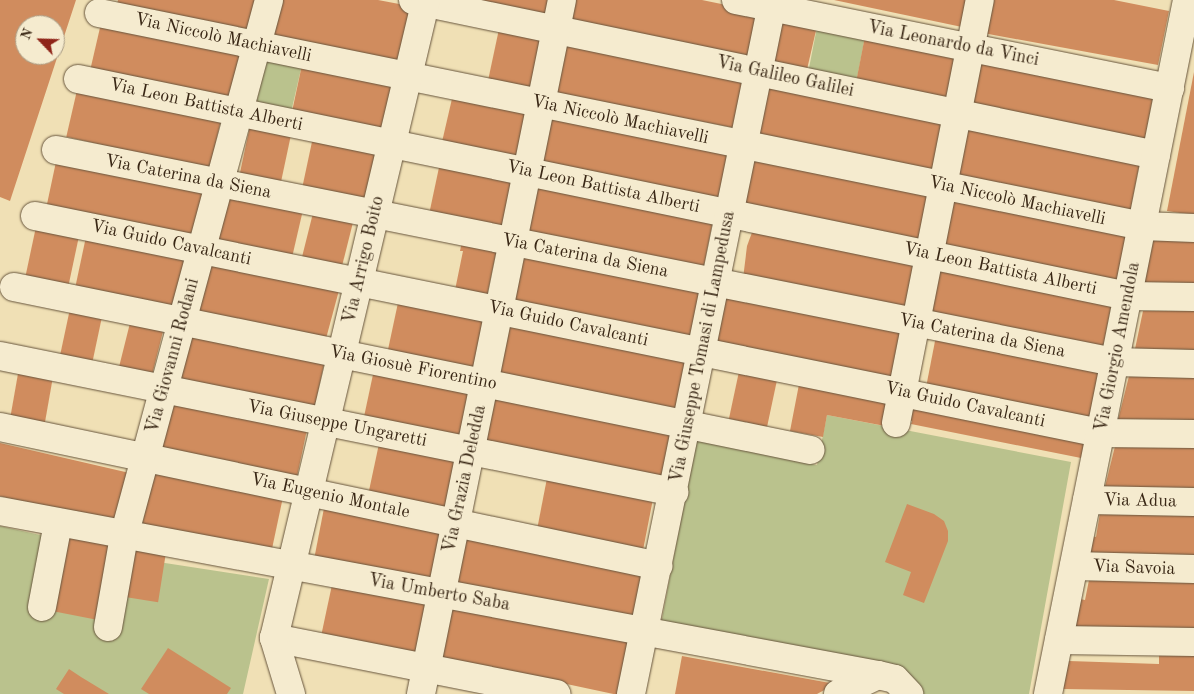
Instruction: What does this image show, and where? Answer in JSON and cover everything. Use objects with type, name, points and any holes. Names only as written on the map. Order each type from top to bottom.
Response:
[{"type":"street","name":"Via Giovanni Rodani","points":[[108,628],[124,536],[269,0]]},
{"type":"street","name":"Via Grazia Deledda","points":[[424,682],[562,0]]},
{"type":"street","name":"Via Leonardo da Vinci","points":[[736,0],[772,4],[972,48],[1170,88]]},
{"type":"street","points":[[896,423],[972,48],[980,0]]},
{"type":"street","name":"Via Giorgio Amendola","points":[[1048,694],[1187,0]]},
{"type":"street","name":"Via Galileo Galilei","points":[[421,1],[1156,154]]},
{"type":"street","name":"Via Arrigo Boito","points":[[291,694],[274,638],[408,76],[421,1]]},
{"type":"street","name":"Via Giuseppe Tomasi di Lampedusa","points":[[630,694],[646,632],[772,4]]},
{"type":"street","name":"Via Niccolò Machiavelli","points":[[98,13],[1142,226],[1194,228]]},
{"type":"street","name":"Via Leon Battista Alberti","points":[[78,79],[1128,296],[1194,297]]},
{"type":"street","name":"Via Caterina da Siena","points":[[56,150],[1114,362],[1194,364]]},
{"type":"street","name":"Via Guido Cavalcanti","points":[[35,216],[1100,432],[1194,434]]},
{"type":"street","name":"Via Giosuè Fiorentino","points":[[14,287],[688,423],[811,450]]},
{"type":"street","name":"Via Giuseppe Ungaretti","points":[[0,356],[674,492]]},
{"type":"street","name":"Via Eugenio Montale","points":[[0,427],[659,566]]},
{"type":"street","name":"Via Adua","points":[[1087,500],[1194,502]]},
{"type":"street","name":"Via Umberto Saba","points":[[0,511],[124,536],[290,567],[442,592],[878,675],[896,679],[909,694]]},
{"type":"street","points":[[42,607],[58,523]]},
{"type":"street","name":"Via Savoia","points":[[1074,566],[1194,570]]},
{"type":"street","points":[[274,638],[424,682],[556,694]]},
{"type":"street","points":[[1059,640],[1194,642]]},
{"type":"street","points":[[838,694],[878,675]]},
{"type":"green space","points":[[818,22],[866,31],[856,83],[808,74]]},
{"type":"green space","points":[[268,52],[303,60],[290,115],[255,107]]},
{"type":"green space","points":[[827,415],[1071,462],[1029,694],[920,694],[661,624],[696,439],[817,465]]},
{"type":"green space","points":[[0,526],[165,563],[269,579],[243,694],[0,694]]},
{"type":"building","points":[[0,0],[76,0],[65,34],[65,15],[15,15],[15,65],[55,65],[10,201],[0,197]]},
{"type":"building","points":[[118,0],[257,0],[250,32],[117,4]]},
{"type":"building","points":[[279,0],[378,0],[415,7],[403,64],[271,35]]},
{"type":"building","points":[[469,0],[550,0],[547,17]]},
{"type":"building","points":[[572,0],[702,0],[760,12],[750,62],[567,24]]},
{"type":"building","points":[[834,0],[967,0],[962,27]]},
{"type":"building","points":[[989,0],[1114,0],[1169,11],[1158,65],[983,33]]},
{"type":"building","points":[[779,13],[818,22],[806,75],[767,66]]},
{"type":"building","points":[[102,19],[240,51],[228,104],[90,72]]},
{"type":"building","points":[[499,29],[542,38],[531,90],[488,81]]},
{"type":"building","points":[[866,31],[960,49],[950,102],[856,84]]},
{"type":"building","points":[[565,40],[744,75],[733,128],[555,93]]},
{"type":"building","points":[[303,60],[399,80],[387,136],[291,116]]},
{"type":"building","points":[[981,60],[1154,94],[1145,139],[972,105]]},
{"type":"building","points":[[1194,72],[1194,215],[1167,211]]},
{"type":"building","points":[[767,81],[949,116],[937,174],[756,139]]},
{"type":"building","points":[[78,86],[221,119],[210,170],[66,137]]},
{"type":"building","points":[[454,90],[530,108],[517,164],[441,147]]},
{"type":"building","points":[[549,112],[729,150],[718,203],[538,165]]},
{"type":"building","points":[[251,121],[292,130],[280,187],[239,179]]},
{"type":"building","points":[[967,124],[1141,158],[1130,211],[957,177]]},
{"type":"building","points":[[313,137],[379,151],[367,204],[302,190]]},
{"type":"building","points":[[752,154],[933,192],[922,244],[741,206]]},
{"type":"building","points":[[57,157],[204,188],[193,238],[46,207]]},
{"type":"building","points":[[441,158],[514,174],[502,233],[428,218]]},
{"type":"building","points":[[536,182],[714,217],[703,271],[526,236]]},
{"type":"building","points":[[228,188],[304,206],[291,261],[215,244]]},
{"type":"building","points":[[952,196],[1127,233],[1116,283],[941,246]]},
{"type":"building","points":[[314,209],[354,219],[341,270],[301,260]]},
{"type":"building","points":[[37,222],[80,231],[68,287],[25,278]]},
{"type":"building","points":[[754,227],[920,261],[909,313],[743,279],[747,246]]},
{"type":"building","points":[[87,232],[190,254],[177,312],[75,290]]},
{"type":"building","points":[[1152,233],[1194,234],[1194,283],[1143,283]]},
{"type":"building","points":[[463,236],[498,244],[486,301],[454,295],[463,251],[460,251]]},
{"type":"building","points":[[519,250],[701,285],[690,339],[509,304]]},
{"type":"building","points":[[211,254],[339,288],[323,348],[195,314]]},
{"type":"building","points":[[938,264],[1113,298],[1103,349],[928,315]]},
{"type":"building","points":[[722,291],[905,326],[894,380],[712,345]]},
{"type":"building","points":[[399,298],[484,316],[473,369],[388,351]]},
{"type":"building","points":[[71,304],[103,311],[92,362],[60,355]]},
{"type":"building","points":[[1143,311],[1194,311],[1194,350],[1135,349]]},
{"type":"building","points":[[132,315],[165,323],[152,377],[119,368]]},
{"type":"building","points":[[507,319],[690,354],[679,410],[496,375]]},
{"type":"building","points":[[190,326],[326,355],[313,415],[177,386]]},
{"type":"building","points":[[936,336],[1102,368],[1092,420],[926,388]]},
{"type":"building","points":[[741,362],[779,370],[767,427],[729,419]]},
{"type":"building","points":[[375,365],[471,385],[459,442],[363,422]]},
{"type":"building","points":[[19,368],[53,374],[44,427],[10,421]]},
{"type":"building","points":[[1130,372],[1194,373],[1194,422],[1118,420]]},
{"type":"building","points":[[801,374],[892,392],[885,426],[827,415],[823,437],[790,431]]},
{"type":"building","points":[[493,391],[675,426],[664,481],[482,446]]},
{"type":"building","points":[[171,396],[308,425],[297,479],[160,450]]},
{"type":"building","points":[[911,402],[1091,434],[1086,459],[911,424],[912,421],[907,420]]},
{"type":"building","points":[[1117,438],[1194,440],[1194,496],[1103,495]]},
{"type":"building","points":[[380,439],[456,455],[444,511],[368,495]]},
{"type":"building","points":[[0,443],[130,473],[118,524],[0,496]]},
{"type":"building","points":[[154,469],[283,496],[271,554],[142,527]]},
{"type":"building","points":[[548,473],[654,494],[643,552],[537,531]]},
{"type":"building","points":[[325,503],[443,526],[432,580],[315,557]]},
{"type":"building","points":[[907,504],[934,514],[944,521],[948,531],[948,541],[924,603],[903,595],[911,572],[885,562]]},
{"type":"building","points":[[1101,507],[1194,510],[1194,563],[1090,560],[1092,536],[1096,537]]},
{"type":"building","points":[[65,531],[116,541],[101,620],[50,611]]},
{"type":"building","points":[[464,533],[645,568],[634,621],[454,586]]},
{"type":"building","points":[[129,543],[167,549],[158,602],[121,596]]},
{"type":"building","points":[[1090,575],[1194,578],[1194,632],[1074,630],[1080,599],[1085,600]]},
{"type":"building","points":[[333,580],[428,600],[416,654],[322,634]]},
{"type":"building","points":[[450,602],[631,640],[620,694],[438,657]]},
{"type":"building","points":[[1159,645],[1194,646],[1194,691],[1062,689],[1069,661],[1159,664]]},
{"type":"building","points":[[168,648],[231,688],[227,694],[149,694],[141,689]]},
{"type":"building","points":[[682,656],[830,683],[828,688],[817,694],[675,694]]},
{"type":"building","points":[[69,669],[109,694],[64,694],[56,689]]}]
